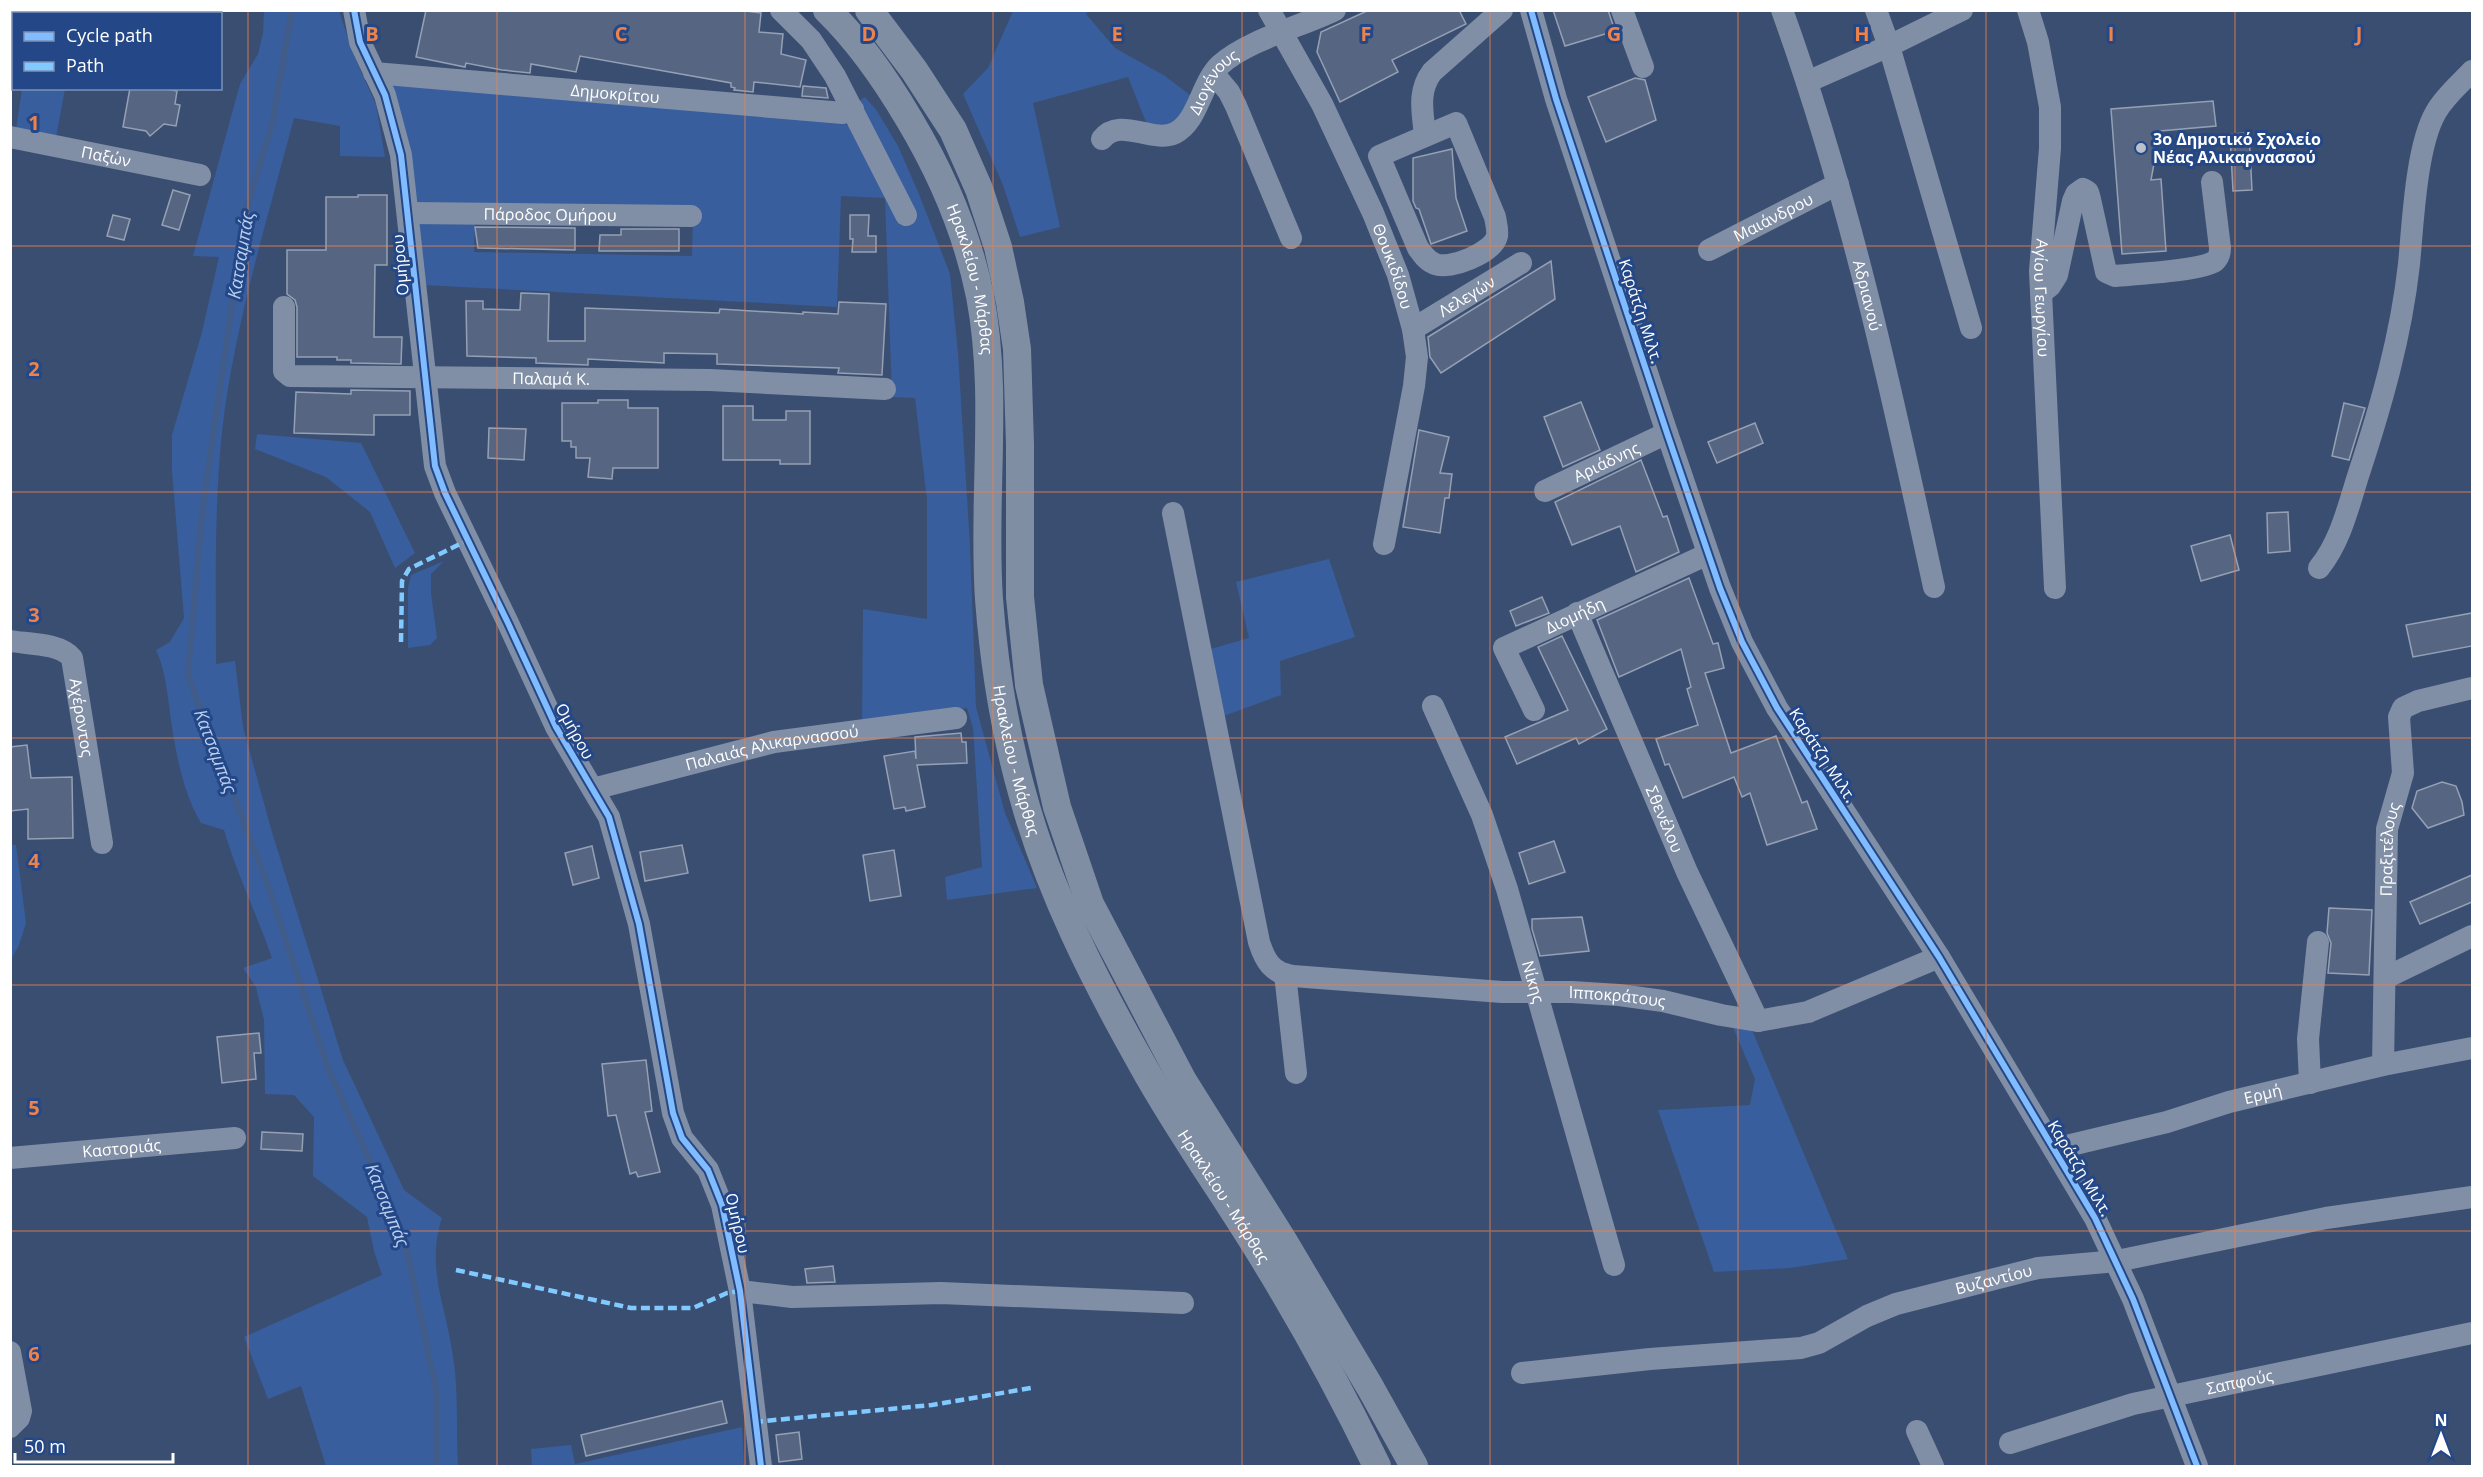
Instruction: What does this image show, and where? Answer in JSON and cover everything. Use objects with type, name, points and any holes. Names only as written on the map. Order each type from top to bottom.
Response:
[{"type":"main road","name":"Ηρακλείου - Μάρθας","points":[[827,10],[879,71],[914,127],[943,181],[970,255],[981,306],[988,373],[989,598],[1004,721],[1023,796],[1043,858],[1072,928],[1144,1068],[1263,1258],[1343,1396],[1377,1467]]},
{"type":"main road","name":"Ηρακλείου - Μάρθας","points":[[868,10],[914,70],[952,129],[979,189],[998,247],[1011,302],[1017,349],[1020,445],[1020,597],[1029,686],[1057,807],[1090,904],[1183,1080],[1290,1252],[1370,1387],[1414,1467]]},
{"type":"street","name":"Ομήρου","points":[[354,10],[360,42],[385,95],[401,155],[409,213],[432,452],[441,485],[556,727],[609,817],[639,924],[673,1113],[682,1138],[708,1170],[718,1193],[740,1292],[761,1467]]},
{"type":"street","points":[[781,10],[812,40],[835,76],[906,215]]},
{"type":"street","name":"Θουκιδίδου","points":[[1269,10],[1322,104],[1373,213],[1398,275],[1413,329],[1417,357],[1414,386],[1384,544]]},
{"type":"street","name":"Διογένους","points":[[1102,139],[1107,133],[1116,129],[1162,136],[1176,133],[1188,122],[1214,74],[1228,58],[1335,10]]},
{"type":"street","points":[[1425,136],[1423,83],[1432,72],[1502,10]]},
{"type":"street","name":"Καράτζη Μιλτ.","points":[[1531,10],[1556,99],[1666,432],[1708,554],[1742,642],[1763,685],[1939,957],[2090,1209],[2117,1261],[2170,1396],[2194,1466]]},
{"type":"street","points":[[1622,10],[1643,67]]},
{"type":"street","name":"Αδριανού","points":[[1782,10],[1838,184],[1896,413],[1934,587]]},
{"type":"street","points":[[1876,10],[1889,46],[1971,328]]},
{"type":"street","points":[[1807,82],[1889,46],[1962,10]]},
{"type":"street","name":"Αγίου Γεωργίου","points":[[2028,10],[2038,42],[2050,107],[2050,148],[2041,257],[2041,293],[2055,588]]},
{"type":"street","points":[[2319,568],[2330,555],[2343,525],[2383,401],[2403,312],[2415,204],[2429,129],[2436,112],[2472,70]]},
{"type":"street","name":"Δημοκρίτου","points":[[375,73],[843,113],[853,109]]},
{"type":"street","points":[[1214,74],[1229,92],[1236,106],[1291,238]]},
{"type":"street","points":[[1455,123],[1491,205],[1497,226],[1497,238],[1490,246],[1454,265],[1433,264],[1422,254],[1379,156],[1425,136],[1455,123]]},
{"type":"street","name":"Παξών","points":[[10,137],[200,175]]},
{"type":"street","points":[[2041,293],[2050,286],[2057,275],[2073,201],[2076,194],[2083,189],[2088,192],[2090,199],[2106,272],[2115,276],[2125,275],[2199,266],[2214,261],[2218,257],[2220,248],[2212,182]]},
{"type":"street","name":"Μαιάνδρου","points":[[1709,250],[1838,184]]},
{"type":"street","name":"Πάροδος Ομήρου","points":[[409,213],[691,216]]},
{"type":"street","name":"Λελεγών","points":[[1413,329],[1521,263]]},
{"type":"street","name":"Παλαμά Κ.","points":[[284,307],[286,374],[710,380],[885,389]]},
{"type":"street","name":"Αριάδνης","points":[[1545,491],[1666,432]]},
{"type":"street","points":[[1173,513],[1259,942],[1268,964],[1285,975],[1296,1073]]},
{"type":"street","name":"Διομήδη","points":[[1534,710],[1504,648],[1708,554]]},
{"type":"street","name":"Σθενέλου","points":[[1576,613],[1687,872],[1758,1021]]},
{"type":"street","name":"Αχέροντος","points":[[10,641],[52,648],[68,653],[72,658],[102,843]]},
{"type":"street","name":"Πραξιτέλους","points":[[2383,1065],[2387,829],[2403,773],[2399,717],[2403,708],[2418,700],[2472,688]]},
{"type":"street","name":"Νίκης","points":[[1433,706],[1482,815],[1507,889],[1614,1265]]},
{"type":"street","name":"Παλαιάς Αλικαρνασσού","points":[[593,789],[774,742],[956,718]]},
{"type":"street","points":[[2385,978],[2472,936]]},
{"type":"street","points":[[2310,1083],[2308,1038],[2318,942]]},
{"type":"street","name":"Ιπποκράτους","points":[[1285,975],[1502,992],[1572,992],[1648,998],[1758,1021],[1808,1012],[1939,957]]},
{"type":"street","name":"Ερμή","points":[[2054,1149],[2167,1122],[2229,1102],[2383,1065],[2472,1048]]},
{"type":"street","name":"Καστοριάς","points":[[10,1158],[235,1138]]},
{"type":"street","name":"Βυζαντίου","points":[[1522,1373],[1650,1359],[1801,1348],[1819,1342],[1867,1316],[1896,1304],[2038,1268],[2117,1261],[2326,1218],[2472,1197]]},
{"type":"street","points":[[740,1292],[792,1297],[951,1293],[1183,1303]]},
{"type":"street","name":"Σαπφούς","points":[[2010,1443],[2097,1414],[2170,1396],[2472,1333]]},
{"type":"street","points":[[10,1352],[21,1411],[19,1418],[10,1427]]},
{"type":"street","points":[[1917,1431],[1933,1467]]},
{"type":"shaded area","points":[[1088,10],[1086,14],[1115,48],[1165,76],[1194,98],[1177,125],[1148,127],[1128,77],[1033,103],[1060,227],[1020,237],[1003,185],[963,94],[988,68],[1013,11]]},
{"type":"shaded area","points":[[264,11],[339,11],[353,53],[376,105],[385,157],[340,156],[340,126],[294,118],[252,274],[227,392],[218,490],[216,664],[235,661],[243,727],[271,829],[343,1060],[404,1190],[442,1218],[436,1252],[436,1269],[454,1364],[458,1466],[326,1466],[301,1386],[268,1399],[244,1337],[382,1275],[367,1217],[313,1176],[314,1117],[294,1095],[265,1094],[264,1020],[256,987],[243,968],[272,958],[224,830],[201,823],[194,811],[177,755],[164,672],[156,650],[170,642],[184,618],[172,471],[172,435],[202,332],[219,257],[193,256],[240,84],[258,54],[263,33]]},
{"type":"shaded area","points":[[389,82],[838,120],[851,127],[900,225],[912,217],[860,100],[865,97],[877,111],[898,146],[950,274],[958,353],[970,545],[976,707],[1005,813],[1037,888],[947,900],[945,877],[982,867],[973,728],[967,708],[862,722],[863,609],[927,619],[927,500],[915,398],[892,397],[885,198],[841,196],[837,307],[423,285],[415,224],[475,224],[474,252],[692,256],[693,213],[414,204]]},
{"type":"shaded area","points":[[22,90],[65,90],[56,137],[16,129]]},
{"type":"shaded area","points":[[257,434],[361,443],[415,553],[395,568],[370,512],[326,477],[255,449]]},
{"type":"shaded area","points":[[1329,559],[1355,637],[1280,661],[1281,695],[1221,717],[1207,650],[1249,638],[1236,582]]},
{"type":"shaded area","points":[[444,561],[431,574],[437,638],[430,645],[408,648],[408,587],[411,575]]},
{"type":"shaded area","points":[[11,845],[16,845],[26,923],[19,945],[11,959]]},
{"type":"shaded area","points":[[1732,1025],[1752,1030],[1848,1259],[1790,1268],[1714,1272],[1658,1110],[1750,1105],[1755,1079]]},
{"type":"shaded area","points":[[742,1427],[744,1465],[532,1466],[531,1449],[571,1445],[575,1464]]},
{"type":"building","points":[[426,10],[738,10],[761,13],[759,32],[783,34],[781,54],[806,60],[800,87],[754,82],[753,92],[734,90],[731,83],[580,56],[576,72],[531,64],[530,73],[466,63],[465,67],[416,57]]},
{"type":"building","points":[[1369,10],[1459,10],[1466,24],[1392,60],[1398,72],[1340,102],[1317,52],[1321,32]]},
{"type":"building","points":[[1553,10],[1608,10],[1615,31],[1565,46]]},
{"type":"building","points":[[1635,78],[1645,80],[1656,120],[1606,142],[1588,97]]},
{"type":"building","points":[[803,86],[826,88],[828,98],[802,96]]},
{"type":"building","points":[[130,90],[177,91],[175,104],[180,105],[176,126],[164,124],[150,136],[146,131],[123,127]]},
{"type":"building","points":[[2213,101],[2216,126],[2160,131],[2151,180],[2161,179],[2166,251],[2122,254],[2111,109]]},
{"type":"building","points":[[2249,133],[2252,190],[2233,191],[2230,134]]},
{"type":"building","points":[[1452,149],[1456,198],[1467,231],[1431,244],[1419,209],[1413,201],[1413,158]]},
{"type":"building","points":[[173,190],[190,195],[179,230],[162,225]]},
{"type":"building","points":[[358,195],[387,195],[387,265],[375,265],[374,337],[402,337],[401,364],[351,363],[351,360],[337,360],[337,357],[297,357],[297,307],[295,300],[287,294],[287,250],[326,250],[326,197],[358,197]]},
{"type":"building","points":[[113,215],[130,219],[124,240],[107,236]]},
{"type":"building","points":[[850,215],[869,215],[868,236],[876,236],[876,252],[852,252]]},
{"type":"building","points":[[475,227],[575,228],[575,250],[478,248]]},
{"type":"building","points":[[621,229],[679,229],[679,251],[599,251],[600,235],[621,235]]},
{"type":"building","points":[[1551,261],[1555,299],[1441,373],[1430,357],[1428,337]]},
{"type":"building","points":[[521,293],[549,294],[548,341],[585,341],[585,308],[719,313],[720,309],[838,314],[839,302],[886,304],[882,375],[838,373],[839,368],[717,364],[717,354],[664,353],[664,363],[588,359],[588,365],[536,363],[536,358],[467,356],[466,301],[483,301],[483,309],[520,310]]},
{"type":"building","points":[[351,390],[410,391],[410,415],[374,415],[374,435],[294,433],[296,392],[351,394]]},
{"type":"building","points":[[598,400],[628,400],[628,408],[658,408],[658,468],[613,468],[612,479],[588,477],[590,458],[576,458],[576,447],[571,447],[571,441],[562,441],[562,403],[598,403]]},
{"type":"building","points":[[1581,402],[1600,450],[1563,467],[1544,417]]},
{"type":"building","points":[[2344,403],[2365,408],[2349,460],[2332,456]]},
{"type":"building","points":[[723,406],[753,406],[753,420],[786,420],[786,411],[810,411],[810,464],[780,464],[780,460],[723,460]]},
{"type":"building","points":[[1755,423],[1763,443],[1717,463],[1708,442]]},
{"type":"building","points":[[489,428],[526,429],[524,460],[488,458]]},
{"type":"building","points":[[1419,430],[1449,437],[1440,473],[1452,474],[1449,498],[1445,498],[1440,533],[1403,527]]},
{"type":"building","points":[[1641,460],[1663,517],[1667,516],[1679,552],[1636,572],[1620,526],[1572,545],[1555,502]]},
{"type":"building","points":[[2288,512],[2290,551],[2268,553],[2267,513]]},
{"type":"building","points":[[2230,535],[2239,570],[2201,581],[2191,546]]},
{"type":"building","points":[[1689,578],[1713,644],[1718,643],[1724,668],[1705,673],[1731,753],[1776,736],[1802,803],[1807,801],[1817,829],[1767,845],[1750,793],[1742,797],[1734,777],[1683,798],[1669,764],[1665,765],[1656,739],[1698,725],[1687,689],[1691,687],[1681,649],[1619,677],[1597,620]]},
{"type":"building","points":[[1542,597],[1549,613],[1516,626],[1510,611]]},
{"type":"building","points":[[2472,613],[2472,646],[2413,657],[2406,625]]},
{"type":"building","points":[[1562,636],[1607,729],[1579,744],[1576,738],[1517,764],[1505,737],[1568,710],[1538,647]]},
{"type":"building","points":[[961,733],[962,742],[966,742],[967,763],[917,765],[925,807],[906,811],[905,807],[894,809],[884,756],[915,751],[916,759],[915,737]]},
{"type":"building","points":[[27,745],[31,778],[72,777],[73,838],[28,839],[28,809],[10,811],[10,747]]},
{"type":"building","points":[[2442,782],[2456,786],[2464,815],[2428,828],[2412,808],[2417,791]]},
{"type":"building","points":[[1554,841],[1565,872],[1529,884],[1519,853]]},
{"type":"building","points":[[682,845],[688,873],[645,881],[640,852]]},
{"type":"building","points":[[592,846],[599,878],[573,885],[565,853]]},
{"type":"building","points":[[894,850],[901,896],[870,901],[863,855]]},
{"type":"building","points":[[2472,875],[2472,902],[2420,924],[2410,902]]},
{"type":"building","points":[[2329,908],[2372,910],[2369,975],[2328,973],[2331,943],[2327,933]]},
{"type":"building","points":[[1582,917],[1589,951],[1540,956],[1532,929],[1532,919]]},
{"type":"building","points":[[259,1033],[261,1053],[254,1053],[256,1079],[222,1083],[217,1037]]},
{"type":"building","points":[[646,1060],[652,1111],[645,1112],[660,1172],[638,1177],[636,1172],[630,1174],[616,1115],[608,1116],[602,1064]]},
{"type":"building","points":[[262,1132],[303,1134],[302,1151],[261,1149]]},
{"type":"building","points":[[833,1266],[835,1282],[807,1283],[805,1269]]},
{"type":"building","points":[[722,1401],[727,1423],[586,1456],[581,1435]]},
{"type":"building","points":[[799,1432],[802,1459],[779,1462],[776,1435]]},
{"type":"waterway","name":"Κατσαμπάς","points":[[292,10],[272,124],[245,214],[202,512],[188,676],[267,883],[329,1071],[404,1236],[436,1390],[436,1466]]},
{"type":"marked path","points":[[401,642],[402,581],[409,569],[468,540]]},
{"type":"marked path","points":[[456,1270],[631,1308],[693,1308],[727,1293],[740,1291]]},
{"type":"marked path","points":[[754,1422],[932,1405],[1031,1388]]},
{"type":"cycle path","points":[[354,10],[360,42],[385,95],[401,155],[435,466],[445,493],[556,727],[609,817],[639,924],[673,1113],[682,1138],[708,1170],[722,1205],[740,1291],[761,1466]]},
{"type":"cycle path","points":[[1531,10],[1556,99],[1667,433],[1720,588],[1742,642],[1777,708],[1939,957],[2095,1218],[2133,1299],[2197,1466]]},
{"type":"place","name":"3ο Δημοτικό Σχολείο Νέας Αλικαρνασσού","points":[[2141,148]]}]
